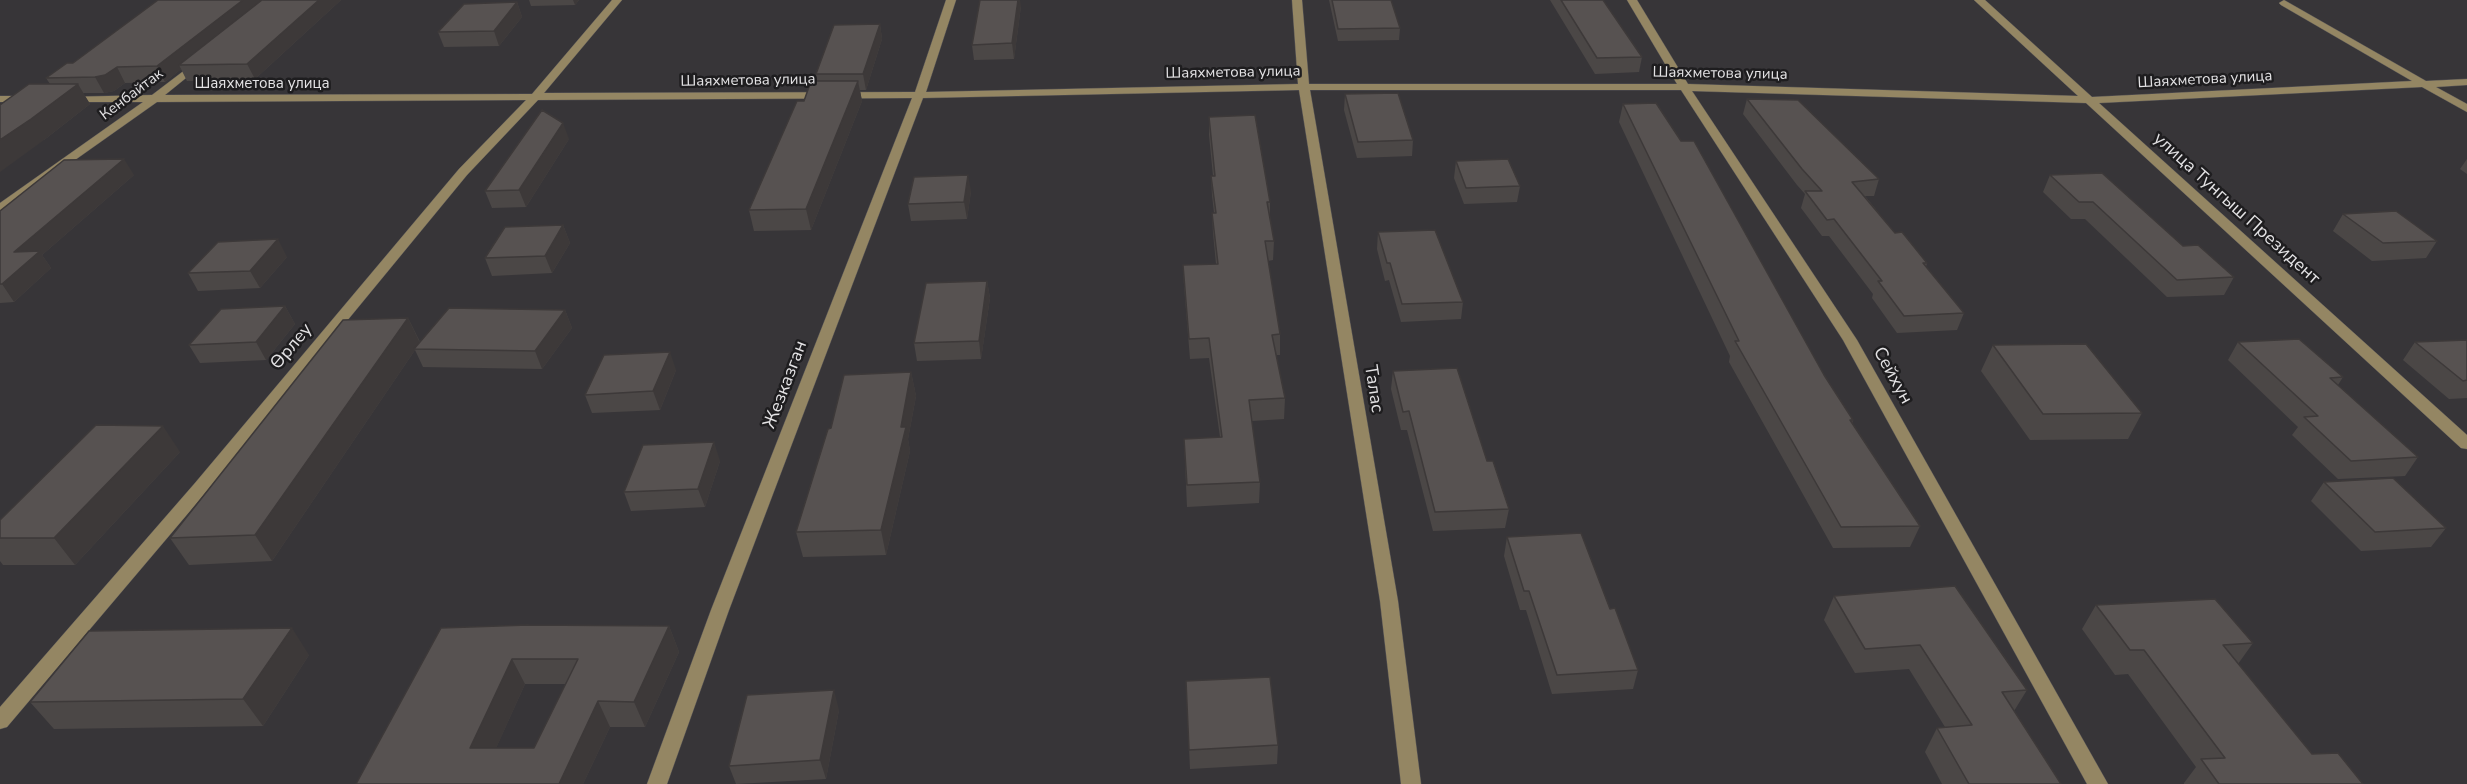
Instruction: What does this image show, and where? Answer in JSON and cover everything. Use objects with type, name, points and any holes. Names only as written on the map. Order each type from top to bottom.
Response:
[{"type":"street","name":"Өрлеу","points":[[0,721],[201,487],[463,172],[534,98],[616,0]]},
{"type":"street","name":"Жезказган","points":[[657,784],[720,610],[919,94],[951,0]]},
{"type":"street","name":"Талас","points":[[1297,0],[1304,87],[1389,601],[1411,784]]},
{"type":"street","name":"Сейхун","points":[[1632,0],[1684,87],[1850,340],[2098,784]]},
{"type":"street","name":"улица Тунгыш Президент","points":[[1979,0],[2467,444]]},
{"type":"street","points":[[2284,3],[2467,109]]},
{"type":"street","name":"Кенбайтак","points":[[0,209],[154,99],[207,57]]},
{"type":"street","name":"Шаяхметова улица","points":[[59,99],[534,98],[1304,87],[1684,87],[2090,100],[2467,82]]},
{"type":"street","points":[[0,99],[36,99]]},
{"type":"building","points":[[158,0],[243,0],[157,66],[117,67],[105,75],[95,77],[46,78],[67,63],[73,63]]},
{"type":"building","points":[[262,0],[319,0],[247,64],[179,65]]},
{"type":"building","points":[[980,0],[1018,0],[1012,43],[972,45]]},
{"type":"building","points":[[1332,0],[1391,0],[1400,28],[1338,29]]},
{"type":"building","points":[[1561,0],[1603,0],[1642,57],[1597,58]]},
{"type":"building","points":[[517,2],[494,31],[438,32],[464,4]]},
{"type":"building","points":[[880,24],[863,74],[816,74],[834,25]]},
{"type":"building","points":[[811,81],[858,81],[806,209],[749,210],[797,101],[804,101]]},
{"type":"building","points":[[29,84],[78,84],[0,140],[0,105]]},
{"type":"building","points":[[1398,93],[1413,140],[1358,142],[1345,94]]},
{"type":"building","points":[[1747,99],[1798,100],[1879,179],[1852,182],[1895,233],[1902,232],[1927,263],[1923,263],[1964,313],[1904,316],[1878,281],[1882,281],[1834,219],[1827,220],[1805,191],[1822,191]]},
{"type":"building","points":[[1656,103],[1681,141],[1694,141],[1824,375],[1853,420],[1850,420],[1920,526],[1841,527],[1735,341],[1739,341],[1623,104]]},
{"type":"building","points":[[542,110],[563,123],[519,190],[485,191]]},
{"type":"building","points":[[1255,115],[1270,202],[1267,202],[1274,241],[1265,241],[1280,334],[1272,335],[1285,398],[1249,400],[1260,482],[1187,485],[1184,439],[1222,437],[1209,338],[1189,339],[1183,265],[1218,264],[1212,213],[1216,213],[1211,176],[1215,176],[1209,117]]},
{"type":"building","points":[[124,159],[14,252],[40,251],[0,284],[0,211],[64,160]]},
{"type":"building","points":[[1508,159],[1520,186],[1466,188],[1456,161]]},
{"type":"building","points":[[2102,173],[2183,246],[2198,245],[2234,277],[2177,280],[2093,202],[2079,202],[2050,175]]},
{"type":"building","points":[[968,175],[964,202],[908,204],[914,177]]},
{"type":"building","points":[[2396,211],[2437,241],[2383,243],[2343,214]]},
{"type":"building","points":[[563,225],[545,256],[485,258],[505,227]]},
{"type":"building","points":[[1435,230],[1463,302],[1402,304],[1378,232]]},
{"type":"building","points":[[278,239],[250,271],[188,273],[218,242]]},
{"type":"building","points":[[987,281],[979,341],[914,343],[926,283]]},
{"type":"building","points":[[285,306],[256,342],[189,345],[221,309]]},
{"type":"building","points":[[449,308],[565,310],[535,351],[414,349]]},
{"type":"building","points":[[408,318],[255,535],[170,538],[343,320]]},
{"type":"building","points":[[2299,339],[2343,377],[2330,378],[2418,457],[2351,461],[2304,417],[2318,416],[2238,342]]},
{"type":"building","points":[[2467,340],[2467,380],[2463,381],[2415,342]]},
{"type":"building","points":[[2086,344],[2142,413],[2043,414],[1993,345]]},
{"type":"building","points":[[670,352],[653,391],[585,395],[604,355]]},
{"type":"building","points":[[1457,368],[1487,461],[1493,461],[1509,509],[1435,512],[1409,411],[1403,412],[1393,371]]},
{"type":"building","points":[[911,372],[901,427],[906,427],[881,530],[796,532],[828,429],[831,428],[844,375]]},
{"type":"building","points":[[96,425],[163,426],[54,538],[0,538],[0,520]]},
{"type":"building","points":[[714,442],[698,489],[624,492],[643,445]]},
{"type":"building","points":[[2393,478],[2446,528],[2375,532],[2324,482]]},
{"type":"building","points":[[1581,533],[1610,609],[1615,608],[1638,670],[1557,675],[1529,591],[1524,591],[1507,537]]},
{"type":"building","points":[[1955,586],[2027,690],[2002,692],[2061,784],[1969,784],[1937,728],[1972,725],[1920,645],[1865,649],[1834,596]]},
{"type":"building","points":[[2215,599],[2253,643],[2223,645],[2312,754],[2338,753],[2363,784],[2219,784],[2201,759],[2225,758],[2144,650],[2130,650],[2096,605]]},
{"type":"building","points":[[528,625],[669,626],[634,702],[598,701],[559,784],[356,784],[441,628]],"holes":[[[512,659],[578,659],[534,748],[470,748]]]},
{"type":"building","points":[[292,628],[243,699],[30,702],[89,631]]},
{"type":"building","points":[[1270,677],[1278,745],[1189,750],[1186,681]]},
{"type":"building","points":[[834,690],[820,760],[729,766],[747,695]]}]
